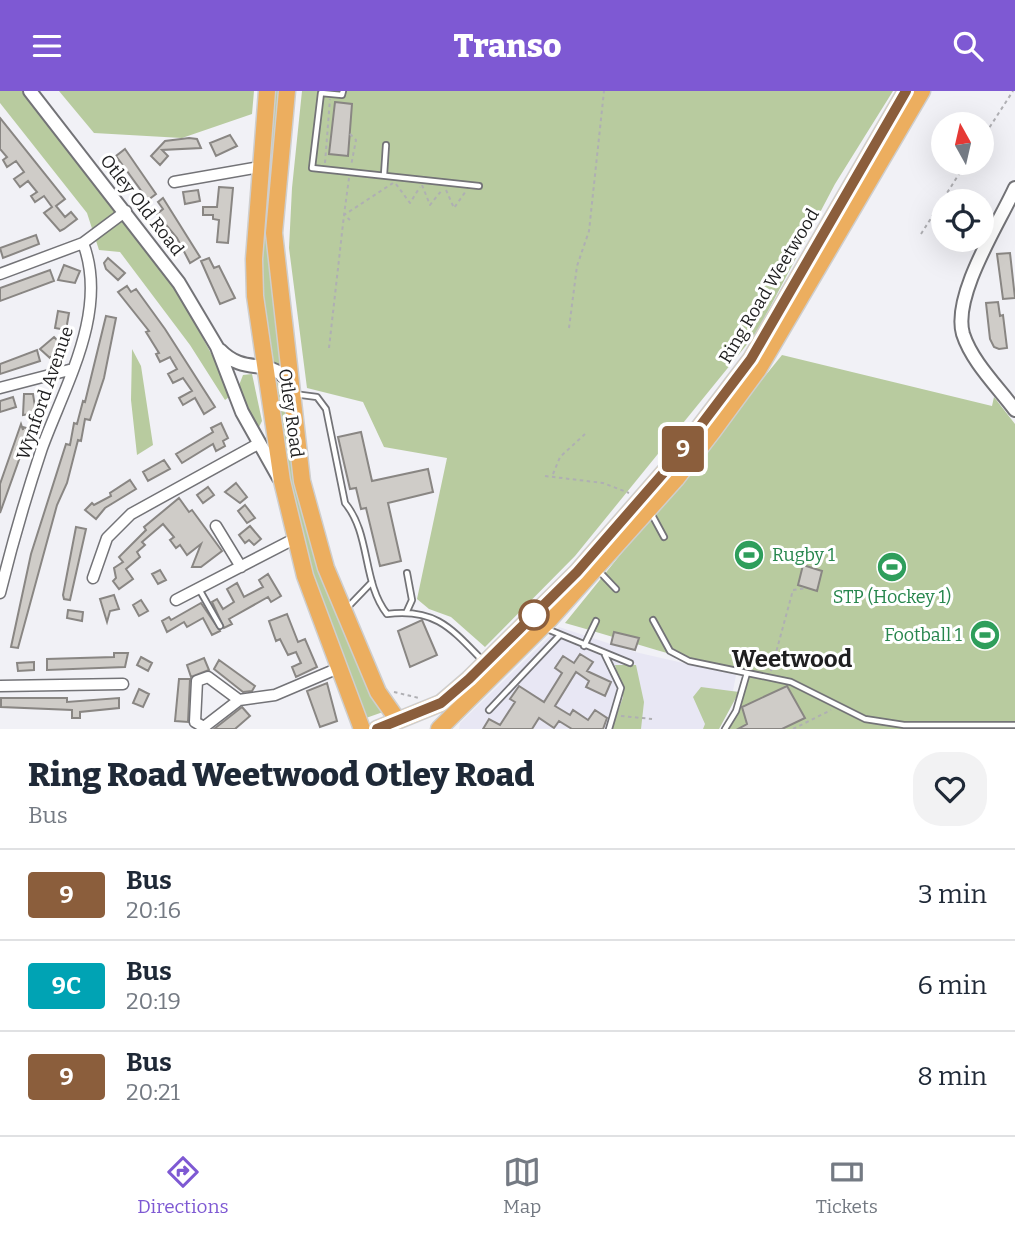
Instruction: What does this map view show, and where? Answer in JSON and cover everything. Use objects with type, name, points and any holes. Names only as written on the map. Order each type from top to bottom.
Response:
[{"type":"highway","name":"Otley Road","points":[[267,91],[254,259],[258,367],[294,540],[362,729]]},
{"type":"highway","name":"Otley Road","points":[[286,91],[274,233],[289,387],[302,481],[313,528],[344,611],[385,705],[406,723]]},
{"type":"highway","name":"Ring Road Weetwood","points":[[377,729],[406,723],[441,703],[577,572],[648,509],[673,462],[751,359],[906,91]]},
{"type":"highway","name":"Ring Road Weetwood","points":[[439,729],[596,568],[648,509],[758,370],[922,91]]},
{"type":"highway","points":[[260,167],[279,168]]},
{"type":"street","name":"Otley Old Road","points":[[30,91],[126,211],[179,283],[217,347],[258,445],[282,481]]},
{"type":"street","points":[[174,182],[260,167]]},
{"type":"street","points":[[1015,188],[961,310],[963,332],[970,349],[1015,410]]},
{"type":"street","points":[[0,274],[83,243],[126,211]]},
{"type":"street","name":"Wynford Avenue","points":[[0,593],[36,467],[74,369],[90,300],[91,267],[83,243]]},
{"type":"street","name":"Otley Old Road","points":[[217,347],[233,362],[258,367],[289,387]]},
{"type":"street","points":[[233,388],[237,375],[258,367]]},
{"type":"street","points":[[0,388],[74,369]]},
{"type":"street","points":[[93,578],[107,538],[131,514],[258,445]]},
{"type":"street","points":[[216,526],[241,567]]},
{"type":"street","points":[[176,600],[294,540]]},
{"type":"street","points":[[239,700],[215,680],[208,677],[197,681],[195,722],[204,727],[239,700],[275,695],[341,667]]},
{"type":"street","points":[[0,686],[122,684]]},
{"type":"lane","points":[[342,91],[342,95],[321,93],[312,168],[480,186]]},
{"type":"lane","points":[[384,176],[386,145]]},
{"type":"lane","points":[[289,387],[317,397],[326,409],[345,503],[355,515],[377,601],[387,614],[407,611],[445,622],[485,663]]},
{"type":"lane","points":[[648,509],[664,537]]},
{"type":"lane","points":[[596,568],[617,589]]},
{"type":"lane","points":[[407,573],[412,600],[407,611]]},
{"type":"lane","points":[[344,611],[372,582]]},
{"type":"lane","points":[[199,588],[220,626]]},
{"type":"lane","points":[[653,620],[670,651],[689,661],[790,682],[865,719],[915,727],[1015,725]]},
{"type":"lane","points":[[584,646],[596,621]]},
{"type":"lane","points":[[542,625],[559,636],[630,663]]},
{"type":"lane","points":[[489,710],[559,636]]},
{"type":"lane","points":[[605,655],[621,688],[609,729]]},
{"type":"lane","points":[[725,729],[736,711],[747,673]]},
{"type":"path","points":[[569,328],[577,266],[589,231],[604,91]]},
{"type":"path","points":[[994,120],[1013,91]]},
{"type":"path","points":[[324,169],[331,94]]},
{"type":"path","points":[[329,348],[344,215],[356,140],[350,134]]},
{"type":"path","points":[[920,234],[959,175]]},
{"type":"path","points":[[344,215],[396,179],[410,204],[422,184],[430,205],[444,186],[454,208],[471,185]]},
{"type":"path","points":[[344,215],[350,220]]},
{"type":"path","points":[[553,475],[561,457],[585,434]]},
{"type":"path","points":[[545,476],[553,475],[617,487],[648,509]]},
{"type":"path","points":[[770,678],[772,660],[793,590],[806,588]]},
{"type":"path","points":[[391,690],[404,696],[426,698]]},
{"type":"path","points":[[793,729],[838,707]]},
{"type":"path","points":[[613,716],[652,719]]},
{"type":"shaded area","points":[[559,627],[635,652],[736,675],[733,691],[739,692],[719,729],[459,729],[460,723]]},
{"type":"green space","points":[[0,91],[22,91],[174,285],[213,357],[229,397],[225,400],[190,345],[120,252],[99,250],[87,213],[0,103]]},
{"type":"green space","points":[[59,91],[254,91],[252,114],[182,138],[94,133]]},
{"type":"green space","points":[[272,91],[283,91],[275,154],[269,159]]},
{"type":"green space","points":[[302,91],[893,91],[835,184],[757,332],[575,556],[485,647],[451,617],[429,609],[417,599],[447,458],[384,447],[363,402],[307,388],[289,248]]},
{"type":"green space","points":[[266,173],[272,176],[283,367],[269,364],[260,294]]},
{"type":"green space","points":[[132,349],[141,366],[153,445],[137,455],[131,400]]},
{"type":"green space","points":[[782,355],[992,406],[994,397],[1015,424],[1015,729],[725,729],[736,711],[747,674],[565,623]]},
{"type":"green space","points":[[252,374],[262,421],[259,427],[254,426],[238,388],[243,375]]},
{"type":"green space","points":[[274,376],[281,389],[299,492],[383,712],[366,718],[304,558],[294,521]]},
{"type":"green space","points":[[615,665],[636,665],[644,702],[641,729],[612,729],[623,697]]},
{"type":"green space","points":[[701,687],[739,692],[719,729],[703,729],[705,724],[693,697]]},
{"type":"building","points":[[335,102],[352,104],[348,156],[329,154]]},
{"type":"building","points":[[0,118],[65,199],[56,206],[65,217],[71,212],[77,219],[64,229],[60,231],[44,213],[52,207],[44,196],[35,202],[31,196],[37,192],[28,181],[20,187],[14,179],[24,172],[16,161],[7,167],[3,160],[7,157],[0,149]]},
{"type":"building","points":[[230,135],[237,146],[216,156],[210,143]]},
{"type":"building","points":[[197,139],[201,148],[162,150],[168,156],[160,165],[151,156],[165,141]]},
{"type":"building","points":[[125,149],[156,194],[148,200],[116,156]]},
{"type":"building","points":[[219,187],[233,188],[228,243],[217,242],[219,220],[213,219],[213,215],[203,215],[203,207],[217,207]]},
{"type":"building","points":[[198,190],[200,201],[185,204],[183,192]]},
{"type":"building","points":[[163,198],[200,257],[190,263],[177,238],[157,214],[163,209],[158,202]]},
{"type":"building","points":[[36,235],[39,244],[3,258],[0,248]]},
{"type":"building","points":[[1010,253],[1015,298],[1003,299],[997,254]]},
{"type":"building","points":[[108,258],[125,273],[118,280],[106,269],[104,263]]},
{"type":"building","points":[[209,258],[214,268],[219,266],[235,298],[220,304],[201,261]]},
{"type":"building","points":[[64,265],[80,271],[75,283],[58,280]]},
{"type":"building","points":[[50,270],[54,281],[0,301],[0,288]]},
{"type":"building","points":[[127,286],[131,292],[136,289],[215,407],[204,414],[195,398],[183,405],[179,398],[192,391],[183,378],[173,383],[168,374],[177,369],[170,357],[160,362],[156,354],[159,353],[146,332],[149,331],[118,292]]},
{"type":"building","points":[[998,302],[1000,316],[1003,315],[1007,348],[999,349],[994,347],[990,339],[986,303]]},
{"type":"building","points":[[58,311],[69,313],[66,330],[55,328]]},
{"type":"building","points":[[106,316],[116,318],[104,378],[90,420],[85,419],[81,441],[78,440],[67,483],[57,505],[18,648],[11,647],[31,554],[66,444],[70,445],[74,423],[77,424],[83,401],[85,402]]},
{"type":"building","points":[[54,337],[62,345],[50,358],[40,349]]},
{"type":"building","points":[[37,350],[40,361],[0,374],[0,364]]},
{"type":"building","points":[[24,394],[33,394],[36,413],[23,415]]},
{"type":"building","points":[[13,397],[16,407],[0,412],[0,401]]},
{"type":"building","points":[[221,423],[228,438],[223,441],[225,446],[216,451],[213,444],[182,463],[176,454],[213,432],[211,428]]},
{"type":"building","points":[[21,424],[23,430],[23,427],[30,429],[0,513],[0,484]]},
{"type":"building","points":[[361,432],[372,481],[428,469],[433,492],[388,503],[401,561],[380,566],[366,508],[361,509],[356,488],[350,489],[338,437]]},
{"type":"building","points":[[164,460],[170,469],[148,481],[143,472]]},
{"type":"building","points":[[130,480],[136,489],[105,508],[96,519],[85,510],[92,503],[94,505],[111,496],[110,493]]},
{"type":"building","points":[[236,483],[247,497],[240,503],[225,492]]},
{"type":"building","points":[[208,487],[214,495],[203,503],[197,495]]},
{"type":"building","points":[[179,498],[189,512],[192,510],[222,551],[201,567],[192,567],[201,544],[187,555],[180,545],[176,548],[170,540],[174,537],[163,524],[142,542],[145,545],[137,552],[140,557],[126,569],[133,579],[119,589],[113,581],[116,578],[114,568],[123,562],[119,557],[146,530],[144,527]]},
{"type":"building","points":[[245,505],[255,518],[247,523],[238,511]]},
{"type":"building","points":[[250,526],[261,539],[254,545],[249,540],[245,543],[239,535]]},
{"type":"building","points":[[76,527],[86,529],[70,600],[64,599],[63,595]]},
{"type":"building","points":[[803,565],[822,571],[817,591],[798,585]]},
{"type":"building","points":[[160,570],[166,580],[158,584],[152,574]]},
{"type":"building","points":[[268,574],[281,596],[271,602],[268,597],[229,619],[232,624],[224,628],[212,602],[217,599],[223,609],[234,602],[227,589],[237,583],[244,597],[263,587],[259,580]]},
{"type":"building","points":[[114,595],[119,609],[110,611],[107,622],[100,599]]},
{"type":"building","points":[[141,600],[148,611],[139,616],[133,605]]},
{"type":"building","points":[[201,603],[220,631],[212,635],[203,618],[187,627],[184,622],[167,632],[162,621],[169,617],[171,620]]},
{"type":"building","points":[[68,610],[83,612],[82,621],[67,618]]},
{"type":"building","points":[[287,614],[298,642],[305,639],[317,667],[296,677],[292,667],[301,663],[296,652],[288,655],[280,639],[276,641],[269,621]]},
{"type":"building","points":[[422,620],[437,655],[410,667],[398,631]]},
{"type":"building","points":[[614,632],[639,638],[635,650],[611,644]]},
{"type":"building","points":[[114,653],[128,653],[125,667],[47,670],[47,659],[114,657]]},
{"type":"building","points":[[580,654],[593,662],[587,671],[611,682],[605,696],[586,687],[589,681],[576,672],[555,706],[570,715],[573,710],[588,720],[595,710],[607,718],[603,729],[572,729],[559,721],[554,728],[539,718],[532,729],[483,729],[489,719],[500,725],[515,702],[510,699],[519,686],[544,702],[562,673],[555,668],[563,656],[574,663]]},
{"type":"building","points":[[141,657],[152,663],[148,671],[137,665]]},
{"type":"building","points":[[204,658],[209,670],[191,677],[187,665]]},
{"type":"building","points":[[219,660],[255,686],[252,691],[243,692],[214,669]]},
{"type":"building","points":[[34,662],[34,670],[18,671],[17,663]]},
{"type":"building","points":[[179,679],[190,679],[188,722],[175,721]]},
{"type":"building","points":[[327,683],[337,721],[320,727],[307,691]]},
{"type":"building","points":[[787,686],[805,718],[782,729],[738,729],[747,724],[742,707]]},
{"type":"building","points":[[139,689],[149,694],[143,707],[133,703]]},
{"type":"building","points":[[1,698],[67,698],[67,702],[119,698],[119,708],[80,712],[80,718],[72,718],[72,710],[1,707]]},
{"type":"building","points":[[242,707],[250,716],[235,729],[214,729]]},
{"type":"bus line","name":"9","points":[[377,729],[441,703],[469,679],[577,572],[673,462],[751,359],[906,91]]},
{"type":"place","name":"Rugby 1","points":[[749,555]]},
{"type":"place","name":"STP (Hockey 1)","points":[[892,567]]},
{"type":"place","name":"Football 1","points":[[985,635]]},
{"type":"district","name":"Weetwood","points":[[792,659]]}]
